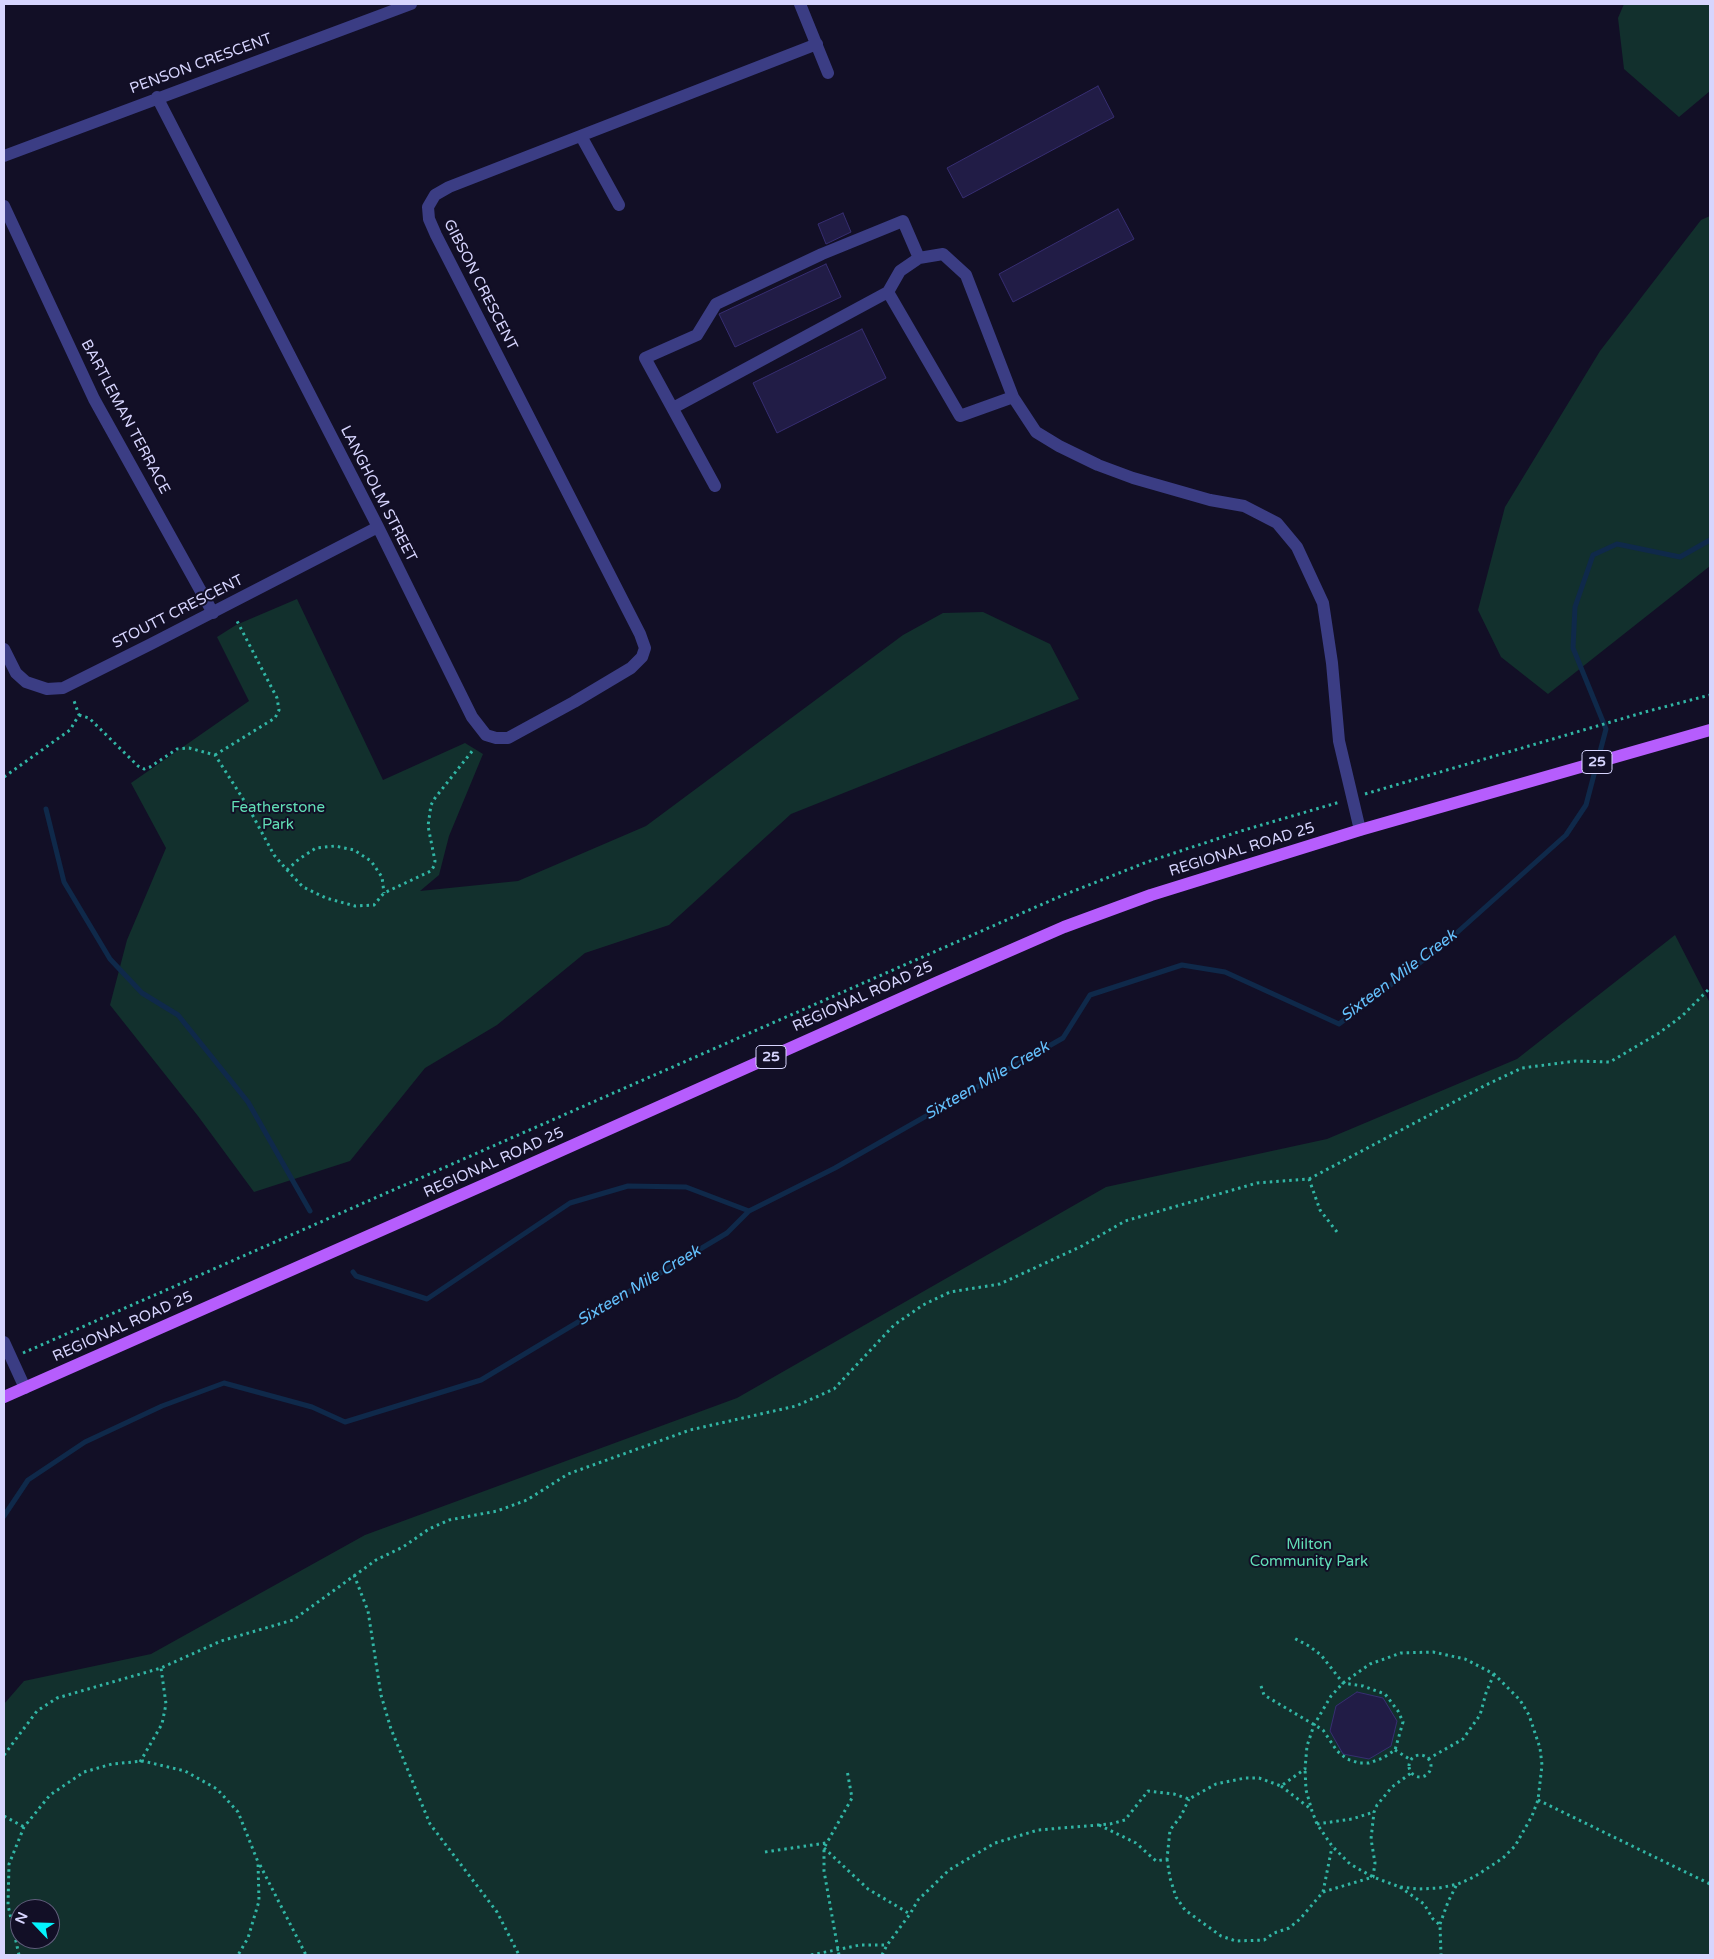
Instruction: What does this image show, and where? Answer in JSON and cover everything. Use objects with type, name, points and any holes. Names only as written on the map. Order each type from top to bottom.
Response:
[{"type":"main road","name":"REGIONAL ROAD 25","points":[[4,1397],[1064,927],[1151,895],[1360,830],[1710,730]]},
{"type":"street","name":"PENSON CRESCENT","points":[[4,156],[411,4]]},
{"type":"street","points":[[800,4],[828,73]]},
{"type":"street","name":"GIBSON CRESCENT","points":[[645,648],[640,634],[445,252],[429,219],[428,207],[435,195],[449,187],[817,44]]},
{"type":"street","name":"LANGHOLM STREET","points":[[157,98],[378,528],[472,716],[486,735],[496,738],[508,738],[521,733],[631,668],[642,658],[645,648]]},
{"type":"street","points":[[581,136],[619,205]]},
{"type":"street","name":"BARTLEMAN TERRACE","points":[[4,206],[94,399],[213,613]]},
{"type":"street","points":[[715,486],[645,358],[697,335],[716,304],[822,254],[903,221],[919,258]]},
{"type":"street","points":[[673,408],[888,292],[900,271],[919,258],[943,254],[966,275],[1013,397],[1036,432],[1090,461],[1133,478],[1210,500],[1244,506],[1277,523],[1297,547],[1323,604],[1332,663],[1339,741],[1360,830]]},
{"type":"street","points":[[888,292],[960,416],[1013,397]]},
{"type":"street","name":"STOUTT CRESCENT","points":[[4,649],[16,673],[26,682],[47,689],[63,688],[378,528]]},
{"type":"street","points":[[4,1342],[25,1388]]},
{"type":"path","points":[[215,755],[275,718],[279,710],[276,698],[236,621]]},
{"type":"path","points":[[68,685],[79,715]]},
{"type":"path","points":[[12,1358],[1061,896],[1147,862],[1241,831],[1352,798],[1645,712],[1710,695]]},
{"type":"path","points":[[79,715],[89,718],[138,766],[144,769],[178,749],[189,748],[215,755],[247,805],[274,855],[286,870],[303,887],[326,898],[355,906],[374,905],[384,893],[431,872],[434,866],[428,826],[431,805],[473,750]]},
{"type":"path","points":[[4,777],[70,730],[79,715]]},
{"type":"path","points":[[286,870],[316,848],[335,846],[354,850],[371,862],[382,877],[384,893]]},
{"type":"path","points":[[4,1755],[27,1723],[46,1704],[57,1698],[161,1668],[221,1642],[293,1620],[354,1575],[429,1529],[449,1520],[497,1511],[527,1500],[568,1474],[690,1430],[796,1406],[834,1389],[894,1324],[923,1305],[950,1292],[1000,1284],[1082,1246],[1125,1221],[1257,1183],[1309,1179],[1486,1085],[1522,1068],[1576,1061],[1610,1062],[1659,1033],[1682,1016],[1710,988]]},
{"type":"path","points":[[1309,1179],[1320,1210],[1337,1232]]},
{"type":"path","points":[[354,1575],[368,1611],[381,1695],[391,1729],[430,1824],[497,1912],[519,1955]]},
{"type":"path","points":[[1261,1686],[1264,1694],[1323,1730],[1337,1751],[1347,1759],[1359,1763],[1375,1762],[1395,1750],[1403,1722],[1398,1711],[1385,1694],[1363,1686],[1343,1683],[1321,1655],[1292,1637]]},
{"type":"path","points":[[1433,1652],[1465,1659],[1494,1674],[1520,1700],[1535,1731],[1542,1765],[1538,1800],[1528,1824],[1515,1846],[1489,1869],[1474,1878],[1439,1888],[1400,1887],[1372,1878],[1350,1864],[1332,1846],[1317,1824],[1306,1790],[1307,1746],[1321,1709],[1343,1683],[1370,1664],[1401,1653],[1433,1652]]},
{"type":"path","points":[[140,1762],[162,1724],[166,1704],[161,1668]]},
{"type":"path","points":[[1428,1759],[1463,1739],[1480,1715],[1494,1674]]},
{"type":"path","points":[[1395,1750],[1411,1760]]},
{"type":"path","points":[[1419,1755],[1428,1759],[1430,1765],[1427,1775],[1420,1777],[1411,1773],[1409,1767],[1411,1760],[1419,1755]]},
{"type":"path","points":[[19,1955],[6,1906],[9,1864],[24,1827],[50,1795],[84,1772],[112,1764],[140,1762],[185,1771],[217,1789],[238,1812],[258,1862],[306,1955]]},
{"type":"path","points":[[1281,1786],[1305,1769]]},
{"type":"path","points":[[840,1955],[824,1871],[824,1848],[852,1798],[848,1770]]},
{"type":"path","points":[[1372,1878],[1375,1863],[1371,1839],[1374,1812],[1377,1805],[1392,1787],[1411,1773]]},
{"type":"path","points":[[1312,1811],[1281,1786],[1258,1778],[1245,1778],[1216,1784],[1189,1799],[1181,1816],[1170,1830],[1167,1859],[1176,1897],[1185,1910],[1221,1936],[1236,1941],[1264,1940],[1274,1933],[1288,1928],[1300,1919],[1323,1892],[1332,1846]]},
{"type":"path","points":[[882,1955],[918,1900],[949,1870],[995,1843],[1038,1830],[1098,1825],[1125,1820],[1148,1791],[1174,1794],[1189,1799]]},
{"type":"path","points":[[1538,1800],[1710,1884]]},
{"type":"path","points":[[1317,1824],[1352,1819],[1374,1812]]},
{"type":"path","points":[[4,1816],[24,1827]]},
{"type":"path","points":[[1098,1825],[1136,1843],[1156,1861],[1167,1859]]},
{"type":"path","points":[[765,1852],[826,1843]]},
{"type":"path","points":[[824,1848],[868,1889],[910,1914]]},
{"type":"path","points":[[238,1955],[248,1938],[259,1902],[258,1862]]},
{"type":"path","points":[[1323,1892],[1372,1878]]},
{"type":"path","points":[[1441,1955],[1440,1925],[1448,1902],[1458,1884]]},
{"type":"path","points":[[1400,1887],[1424,1904],[1433,1919],[1440,1925]]},
{"type":"path","points":[[811,1955],[860,1945],[887,1945]]},
{"type":"green space","points":[[1624,4],[1710,4],[1710,91],[1679,117],[1624,69],[1618,18]]},
{"type":"green space","points":[[1710,216],[1710,566],[1548,694],[1501,657],[1478,610],[1505,507],[1600,351],[1701,220]]},
{"type":"green space","name":"Featherstone Park","points":[[297,599],[383,780],[465,743],[483,754],[449,836],[439,875],[420,891],[518,881],[646,826],[903,635],[943,613],[983,612],[1050,644],[1079,699],[791,814],[669,925],[585,953],[497,1025],[425,1068],[350,1161],[254,1192],[198,1116],[110,1005],[127,940],[166,848],[131,783],[249,701],[217,637],[236,625]]},
{"type":"green space","name":"Milton Community Park","points":[[1675,935],[1710,1003],[1710,1955],[4,1955],[4,1704],[24,1681],[151,1654],[365,1535],[737,1398],[1106,1187],[1327,1139],[1517,1059]]},
{"type":"building","points":[[1098,86],[1114,117],[963,198],[947,168]]},
{"type":"building","points":[[1118,209],[1134,239],[1013,302],[999,274]]},
{"type":"building","points":[[843,213],[851,232],[826,244],[818,224]]},
{"type":"building","points":[[826,264],[841,297],[735,347],[719,314]]},
{"type":"building","points":[[862,329],[886,378],[777,433],[753,383]]},
{"type":"building","points":[[1357,1692],[1383,1698],[1397,1721],[1391,1746],[1369,1759],[1343,1754],[1330,1731],[1336,1706]]},
{"type":"waterway","name":"Sixteen Mile Creek","points":[[4,1516],[28,1480],[85,1442],[162,1406],[224,1383],[312,1407],[345,1422],[481,1380],[727,1233],[749,1211],[835,1168],[1063,1038],[1090,995],[1182,965],[1225,972],[1339,1024],[1442,946],[1566,835],[1586,805],[1606,729],[1573,648],[1575,607],[1593,555],[1617,544],[1680,557],[1710,540]]},
{"type":"waterway","points":[[46,809],[64,882],[110,959],[142,993],[178,1015],[248,1102],[310,1211]]},
{"type":"waterway","points":[[353,1272],[356,1276],[427,1299],[570,1203],[628,1186],[686,1187],[749,1211]]}]
